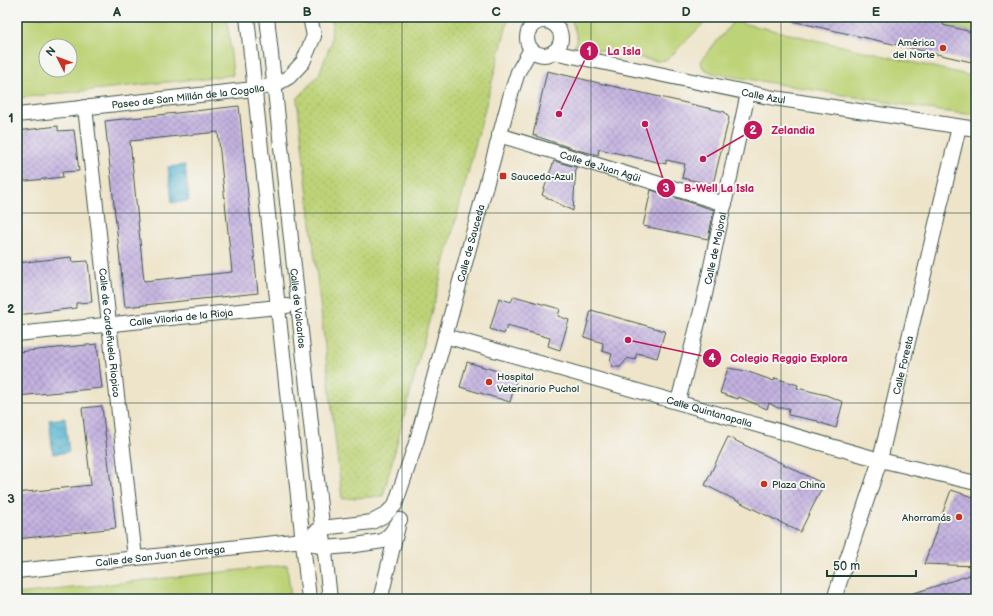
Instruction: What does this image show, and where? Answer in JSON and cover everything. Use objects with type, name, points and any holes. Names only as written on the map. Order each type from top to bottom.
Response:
[{"type":"street","name":"Calle de Valcarlos","points":[[247,17],[309,599]]},
{"type":"street","name":"Calle de Valcarlos","points":[[267,17],[330,599]]},
{"type":"street","name":"Paseo de San Millán de la Cogolla","points":[[17,115],[254,89],[275,85],[289,77],[304,62],[314,36],[310,17]]},
{"type":"street","points":[[540,19],[549,22],[559,31],[560,40],[553,52],[538,54],[531,49],[528,44],[528,33],[530,28],[540,19]]},
{"type":"street","name":"Calle de Sauceda","points":[[383,599],[382,592],[400,520],[417,440],[444,336],[518,72],[531,49]]},
{"type":"street","name":"Calle Azul","points":[[553,52],[748,93],[959,127],[976,128]]},
{"type":"street","name":"Calle de Majoral","points":[[678,402],[704,299],[748,93]]},
{"type":"street","name":"Calle de Cardeñuela Riopico","points":[[85,107],[135,558]]},
{"type":"street","name":"Calle Foresta","points":[[834,599],[880,460],[959,127]]},
{"type":"street","name":"Calle de Juan Agüi","points":[[500,135],[725,204]]},
{"type":"street","name":"Calle Viloria de la Rioja","points":[[17,334],[298,306]]},
{"type":"street","name":"Calle Quintanapalla","points":[[444,336],[880,460],[976,483]]},
{"type":"street","name":"Calle de Sauceda","points":[[322,528],[372,522],[385,515],[395,505],[417,440]]},
{"type":"street","name":"Calle de Sauceda","points":[[324,548],[383,541],[400,520]]},
{"type":"street","name":"Calle de San Juan de Ortega","points":[[17,571],[303,540],[322,528]]},
{"type":"street","name":"Calle de San Juan de Ortega","points":[[303,540],[324,548]]},
{"type":"green space","points":[[17,17],[227,17],[233,75],[17,98]]},
{"type":"green space","points":[[332,17],[509,17],[383,496],[342,499],[297,99],[319,74],[331,43]]},
{"type":"green space","points":[[571,17],[707,17],[704,23],[667,60],[656,61],[575,45],[577,38]]},
{"type":"green space","points":[[908,17],[976,17],[976,33]]},
{"type":"green space","points":[[733,21],[976,77],[976,115],[940,111],[712,73],[703,68],[701,62],[708,51]]},
{"type":"green space","points":[[287,565],[291,599],[17,599],[17,594]]},
{"type":"water","points":[[185,165],[189,201],[172,203],[168,167]]},
{"type":"water","points":[[65,418],[69,452],[53,454],[49,420]]},
{"type":"building","name":"América del Norte","points":[[792,17],[908,17],[928,22],[929,17],[945,17],[943,25],[976,33],[976,63],[792,21]]},
{"type":"building","points":[[547,71],[725,112],[729,118],[714,180],[709,184],[682,178],[685,164],[666,160],[666,164],[599,149],[598,155],[577,150],[533,135]]},
{"type":"building","points":[[239,106],[258,293],[125,307],[105,121]],"holes":[[[218,132],[232,272],[144,281],[130,141]]]},
{"type":"building","points":[[58,126],[58,131],[74,130],[79,171],[62,172],[63,177],[17,182],[17,131]]},
{"type":"building","points":[[554,161],[576,167],[573,211],[542,195]]},
{"type":"building","points":[[651,190],[714,210],[708,239],[643,226]]},
{"type":"building","points":[[71,257],[72,262],[88,261],[92,302],[76,303],[76,308],[17,315],[17,263]]},
{"type":"building","points":[[514,296],[560,309],[558,316],[569,320],[560,350],[548,346],[550,338],[507,326],[504,334],[490,329],[499,298],[511,302]]},
{"type":"building","points":[[591,310],[665,331],[657,358],[637,353],[635,360],[628,358],[620,367],[613,367],[610,361],[612,354],[602,351],[603,343],[584,337]]},
{"type":"building","points":[[97,344],[102,388],[17,396],[17,352]]},
{"type":"building","name":"Hospital Veterinario Puchol","points":[[467,362],[517,377],[510,402],[460,387]]},
{"type":"building","points":[[728,368],[746,371],[774,381],[775,378],[798,385],[797,388],[826,395],[843,402],[836,428],[818,421],[788,415],[789,408],[778,408],[769,403],[767,409],[739,397],[738,399],[720,393]]},
{"type":"building","points":[[102,406],[116,528],[17,539],[17,493],[91,485],[82,408]]},
{"type":"building","name":"Plaza China","points":[[728,437],[824,484],[800,532],[705,485]]},
{"type":"building","name":"Ahorramás","points":[[951,490],[976,498],[976,566],[924,564]]},
{"type":"building","points":[[976,573],[976,599],[902,599],[902,597]]},
{"type":"place","name":"América del Norte","points":[[943,48]]},
{"type":"place","name":"La Isla","points":[[559,114]]},
{"type":"place","name":"B-Well La Isla","points":[[645,124]]},
{"type":"place","name":"Zelandia","points":[[703,159]]},
{"type":"place","name":"Sauceda-Azul","points":[[503,176]]},
{"type":"place","name":"Colegio Reggio Explora","points":[[628,340]]},
{"type":"place","name":"Hospital Veterinario Puchol","points":[[489,382]]},
{"type":"place","name":"Plaza China","points":[[764,484]]},
{"type":"place","name":"Ahorramás","points":[[959,517]]}]
